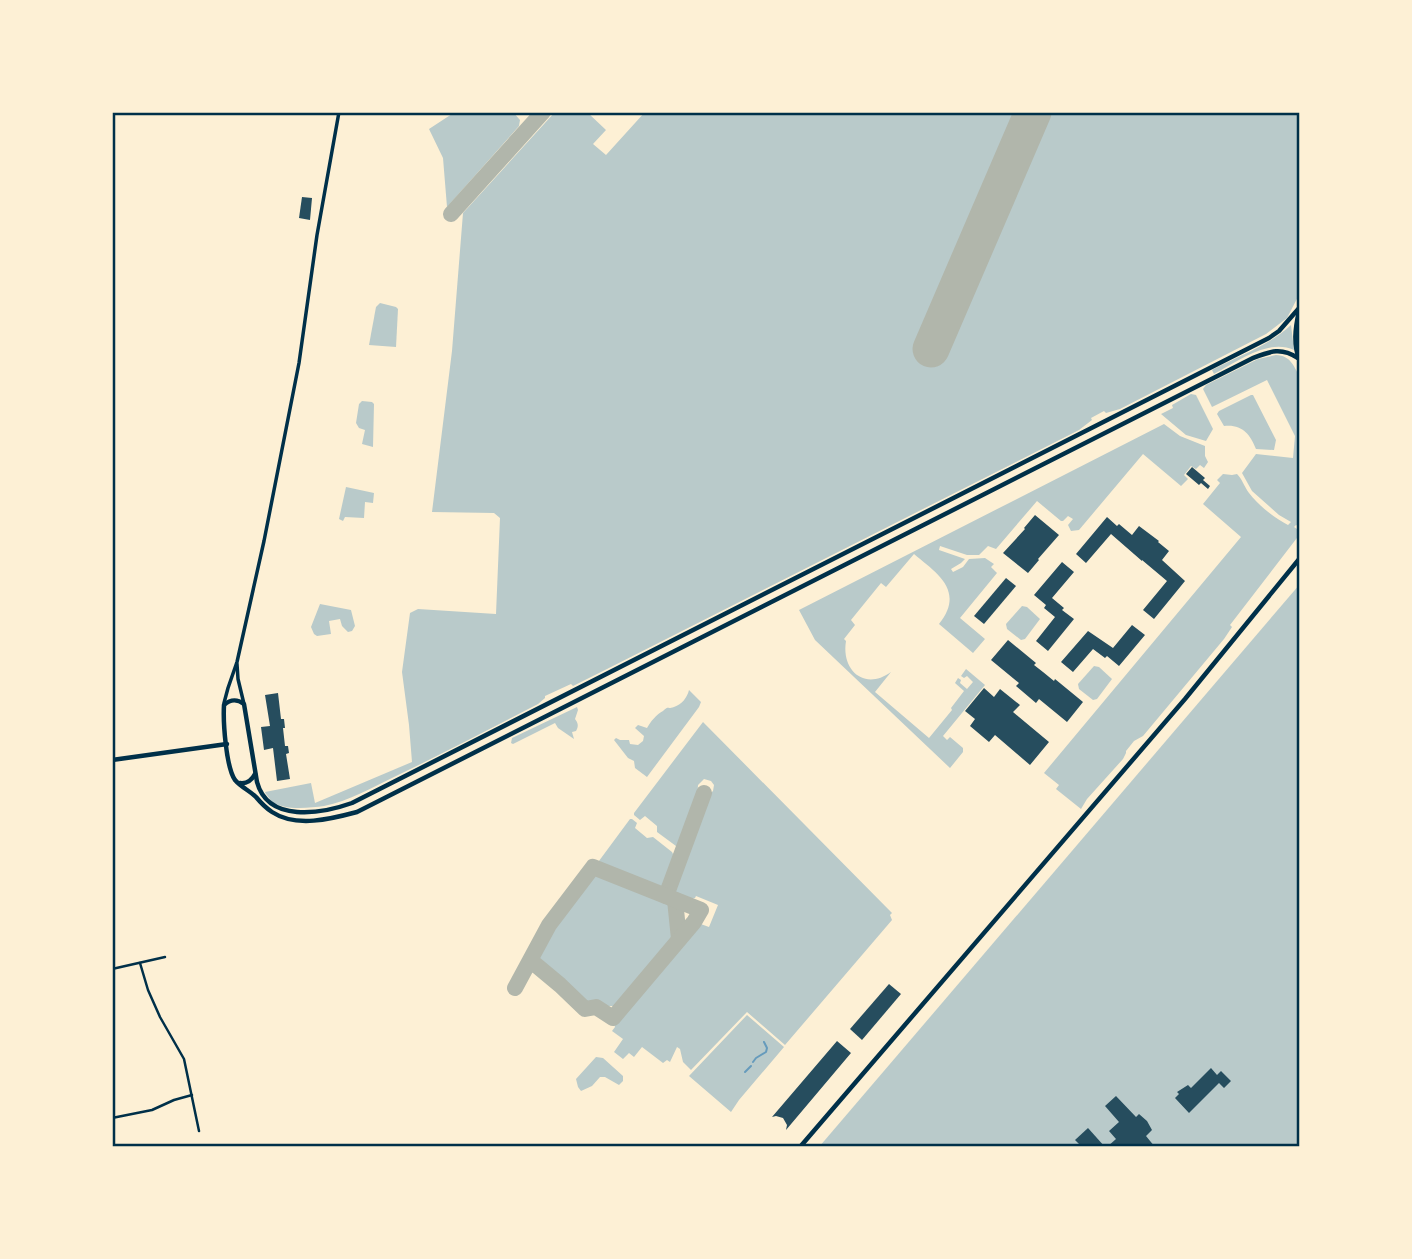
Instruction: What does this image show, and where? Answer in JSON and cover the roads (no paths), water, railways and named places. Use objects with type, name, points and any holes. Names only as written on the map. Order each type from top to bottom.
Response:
[{"type":"main road","points":[[339,112],[317,235],[295,388],[237,662],[224,705],[226,744],[231,772],[236,781],[274,814],[288,819],[326,819],[357,812],[1253,358],[1281,351],[1299,360]]},
{"type":"main road","points":[[237,662],[258,789],[270,803],[284,810],[325,810],[352,803],[1205,370],[1279,331],[1300,307]]},
{"type":"main road","points":[[1299,360],[1294,335],[1300,307]]},
{"type":"main road","points":[[1205,370],[1210,380]]},
{"type":"main road","points":[[1124,411],[1129,421]]},
{"type":"main road","points":[[1037,455],[1042,465]]},
{"type":"main road","points":[[800,1147],[1185,699],[1300,558]]},
{"type":"main road","points":[[798,576],[803,586]]},
{"type":"main road","points":[[615,669],[620,679]]},
{"type":"main road","points":[[224,705],[234,700],[244,704]]},
{"type":"main road","points":[[112,760],[226,744]]},
{"type":"main road","points":[[438,759],[443,769]]},
{"type":"main road","points":[[236,781],[248,782],[255,773]]},
{"type":"street","points":[[112,968],[166,957]]},
{"type":"street","points":[[140,963],[160,1017],[184,1059],[199,1131]]},
{"type":"street","points":[[112,1118],[152,1110],[192,1095]]},
{"type":"waterway","points":[[753,1062],[766,1052],[764,1042]]},
{"type":"waterway","points":[[745,1072],[751,1066]]}]
